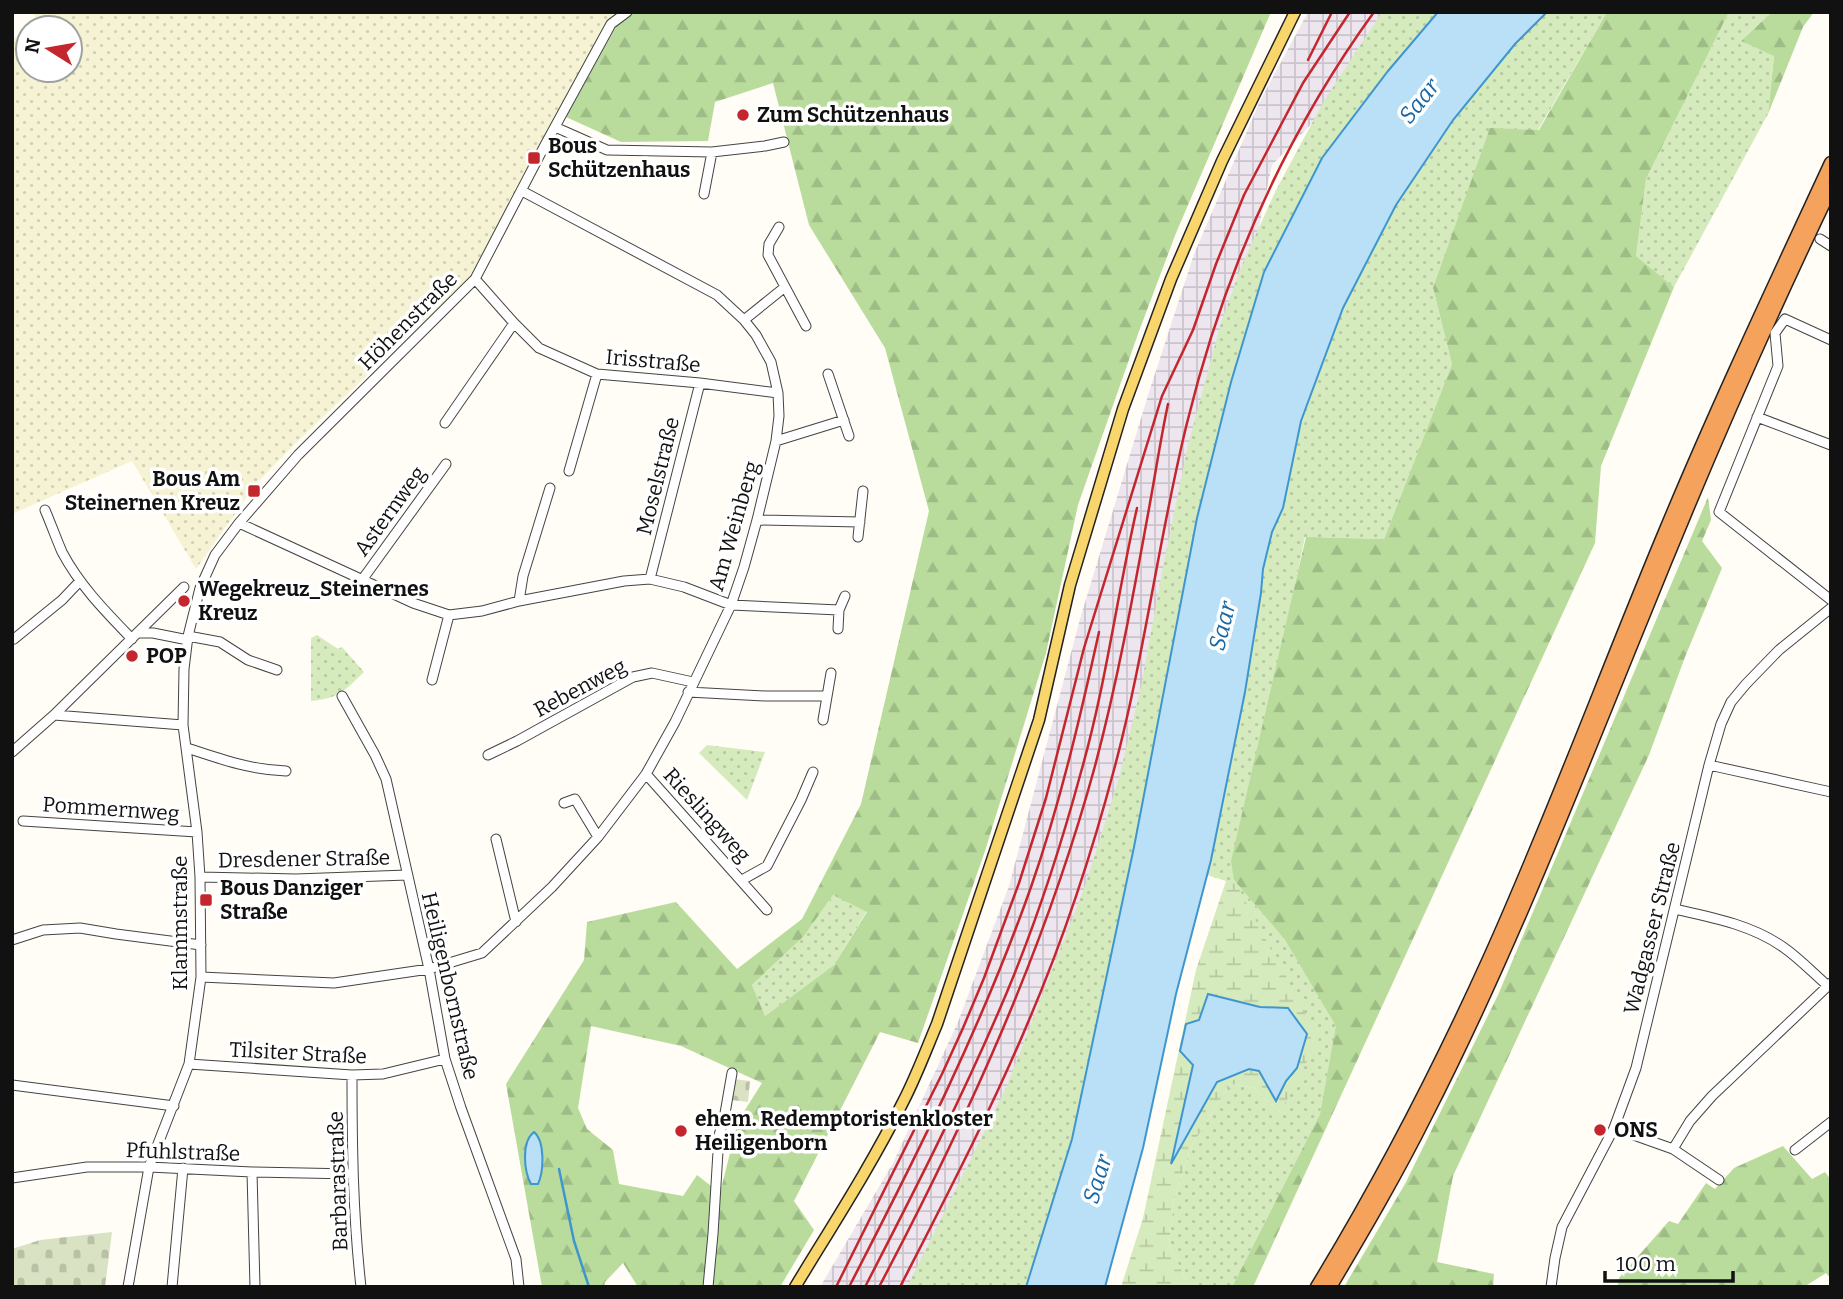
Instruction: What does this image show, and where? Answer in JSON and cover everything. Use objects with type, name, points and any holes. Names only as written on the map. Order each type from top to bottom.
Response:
[{"type":"highway","points":[[1317,1287],[1372,1194],[1415,1113],[1491,954],[1664,533],[1710,426],[1762,324],[1811,218],[1831,163]]},
{"type":"highway","points":[[1811,218],[1831,188]]},
{"type":"highway","points":[[1331,1287],[1420,1129],[1502,958],[1762,324]]},
{"type":"main road","points":[[795,1287],[878,1149],[923,1060],[1039,720],[1070,585],[1123,409],[1171,279],[1222,161],[1295,12]]},
{"type":"street","name":"Höhenstraße","points":[[215,555],[239,523],[298,456],[475,279],[611,24],[627,12]]},
{"type":"street","points":[[555,127],[607,150],[712,152],[784,142]]},
{"type":"street","points":[[704,194],[712,152]]},
{"type":"street","name":"Am Weinberg","points":[[201,977],[334,984],[429,969],[482,953],[552,887],[597,837],[646,774],[675,722],[730,605],[744,567],[776,441],[778,393],[771,362],[744,320],[717,296],[523,191]]},
{"type":"street","points":[[779,227],[769,244],[768,255],[806,326]]},
{"type":"street","points":[[1820,239],[1831,246]]},
{"type":"street","name":"Irisstraße","points":[[475,279],[539,348],[597,374],[778,393]]},
{"type":"street","points":[[744,320],[785,287]]},
{"type":"street","points":[[1831,340],[1785,319],[1775,333],[1777,366],[1719,512],[1831,600]]},
{"type":"street","points":[[444,423],[514,323]]},
{"type":"street","points":[[569,471],[597,374]]},
{"type":"street","points":[[828,374],[849,436]]},
{"type":"street","name":"Moselstraße","points":[[650,579],[700,383]]},
{"type":"street","points":[[1756,417],[1831,444]]},
{"type":"street","points":[[776,441],[845,420]]},
{"type":"street","name":"Asternweg","points":[[362,580],[446,464]]},
{"type":"street","points":[[519,601],[523,576],[550,488]]},
{"type":"street","points":[[858,537],[863,491]]},
{"type":"street","points":[[45,510],[62,552],[80,582],[99,605],[135,636]]},
{"type":"street","points":[[757,520],[860,522]]},
{"type":"street","points":[[239,523],[413,603],[449,615],[482,611],[519,601],[624,581],[650,579],[684,587],[730,605],[839,610]]},
{"type":"street","name":"Klammstraße","points":[[128,1287],[149,1167],[189,1064],[201,977],[200,877],[183,725],[184,669],[200,588],[215,555]]},
{"type":"street","points":[[13,638],[62,600],[80,582]]},
{"type":"street","points":[[12,752],[54,715],[184,587]]},
{"type":"street","points":[[838,629],[839,610],[845,596]]},
{"type":"street","name":"Wadgasser Straße","points":[[1551,1287],[1562,1227],[1614,1128],[1636,1068],[1721,724],[1731,702],[1746,684],[1779,650],[1831,608]]},
{"type":"street","points":[[432,680],[449,615]]},
{"type":"street","points":[[135,636],[153,633],[220,642],[248,660],[276,670]]},
{"type":"street","name":"Rebenweg","points":[[488,755],[633,677],[652,673],[693,682]]},
{"type":"street","points":[[823,720],[831,673]]},
{"type":"street","points":[[688,692],[827,696]]},
{"type":"street","name":"Heiligenbornstraße","points":[[342,696],[386,779],[429,969],[445,1059],[513,1251],[519,1287]]},
{"type":"street","points":[[54,715],[183,725]]},
{"type":"street","points":[[187,748],[234,764],[286,771]]},
{"type":"street","points":[[1709,765],[1831,792]]},
{"type":"street","name":"Rieslingweg","points":[[742,880],[767,866],[813,772]]},
{"type":"street","name":"Rieslingweg","points":[[646,774],[767,910]]},
{"type":"street","points":[[564,803],[575,799],[597,837]]},
{"type":"street","name":"Pommernweg","points":[[23,821],[197,832]]},
{"type":"street","points":[[496,839],[516,922]]},
{"type":"street","name":"Dresdener Straße","points":[[200,877],[407,875]]},
{"type":"street","points":[[1673,1149],[1690,1121],[1712,1096],[1829,985],[1782,946],[1768,938],[1704,915],[1675,909]]},
{"type":"street","points":[[12,940],[43,930],[80,928],[201,945]]},
{"type":"street","name":"Tilsiter Straße","points":[[189,1064],[352,1075],[383,1074],[445,1059]]},
{"type":"street","points":[[708,1287],[719,1135],[732,1073]]},
{"type":"street","name":"Barbarastraße","points":[[352,1075],[353,1174],[361,1287]]},
{"type":"street","points":[[12,1085],[174,1106]]},
{"type":"street","points":[[1796,1150],[1831,1122]]},
{"type":"street","points":[[1614,1128],[1673,1149],[1719,1181]]},
{"type":"street","name":"Pfuhlstraße","points":[[12,1178],[87,1167],[353,1174]]},
{"type":"street","points":[[172,1287],[183,1168]]},
{"type":"street","points":[[252,1172],[255,1287]]},
{"type":"shaded area","points":[[32,12],[633,12],[617,25],[566,117],[471,276],[256,484],[196,569],[132,461],[12,514],[14,38],[14,84],[84,84],[84,14]]},
{"type":"shaded area","points":[[1308,12],[1419,12],[1272,165],[1126,861],[920,1287],[820,1287],[893,1163],[958,1022],[1009,886],[1080,619],[1194,254],[1260,101]]},
{"type":"green space","points":[[633,12],[1271,12],[1176,233],[1078,505],[1046,653],[985,851],[918,1043],[880,1032],[794,1201],[814,1230],[780,1287],[638,1287],[623,1263],[605,1282],[604,1287],[542,1287],[506,1084],[584,960],[587,922],[676,902],[737,969],[802,919],[861,804],[929,511],[885,348],[809,225],[773,83],[715,102],[708,141],[621,142],[566,117],[617,25]],"holes":[[[833,895],[867,912],[834,965],[765,1016],[752,985],[804,936]],[[591,1026],[681,1046],[762,1083],[738,1121],[720,1193],[697,1175],[683,1196],[619,1184],[613,1150],[587,1129],[578,1108]]]},
{"type":"green space","points":[[1382,12],[1438,12],[1388,71],[1231,382],[1197,518],[1134,847],[1072,1139],[1026,1287],[907,1287],[1006,1088],[1085,886],[1119,778],[1141,687],[1188,445],[1221,323],[1241,267],[1276,190],[1324,101]]},
{"type":"green space","points":[[1547,12],[1607,12],[1538,130],[1433,288],[1452,364],[1384,539],[1305,537],[1234,880],[1285,940],[1337,1026],[1320,1114],[1232,1287],[1189,1287],[1169,1244],[1174,1200],[1191,1147],[1230,1084],[1254,1088],[1280,1113],[1234,881],[1207,875],[1245,692],[1263,569],[1272,532],[1283,508],[1301,421],[1343,308],[1396,205],[1453,120],[1515,44]]},
{"type":"green space","points":[[1607,12],[1729,12],[1646,179],[1636,256],[1674,287],[1601,466],[1595,543],[1253,1287],[1232,1287],[1320,1114],[1336,1026],[1285,940],[1234,880],[1231,861],[1306,537],[1384,539],[1452,364],[1433,288],[1490,128],[1539,130]]},
{"type":"green space","points":[[1729,12],[1772,12],[1741,41],[1774,55],[1768,114],[1674,287],[1636,256],[1646,179]]},
{"type":"green space","points":[[1772,12],[1814,12],[1803,27],[1768,114],[1774,56],[1741,41]]},
{"type":"green space","points":[[1708,497],[1711,520],[1702,541],[1722,568],[1685,657],[1649,755],[1453,1176],[1437,1262],[1494,1274],[1493,1287],[1344,1287],[1405,1184],[1498,995]]},
{"type":"green space","points":[[317,635],[338,649],[342,647],[364,672],[341,692],[329,698],[311,701],[311,638]]},
{"type":"green space","points":[[707,745],[765,752],[747,800],[699,753]]},
{"type":"green space","points":[[1234,880],[1319,1039],[1280,1113],[1254,1088],[1230,1084],[1191,1147],[1174,1200],[1169,1244],[1189,1287],[1121,1287],[1143,1218],[1196,970],[1226,881]]},
{"type":"green space","points":[[833,895],[867,911],[834,965],[765,1016],[752,985],[804,936]]},
{"type":"green space","points":[[733,1079],[750,1081],[748,1102],[731,1100]]},
{"type":"green space","points":[[1783,1146],[1812,1179],[1825,1172],[1831,1180],[1831,1279],[1826,1273],[1804,1287],[1618,1287],[1619,1278],[1669,1221],[1678,1224],[1706,1183],[1715,1189],[1734,1168]]},
{"type":"green space","points":[[112,1232],[105,1287],[12,1287],[12,1249],[40,1240]]},
{"type":"water","name":"Saar","points":[[1438,12],[1547,12],[1515,44],[1453,120],[1396,205],[1343,308],[1301,421],[1283,508],[1272,532],[1263,569],[1245,692],[1211,860],[1176,994],[1143,1148],[1105,1287],[1026,1287],[1072,1139],[1134,847],[1197,518],[1231,382],[1264,272],[1322,158],[1388,71]]},
{"type":"water","points":[[1208,994],[1260,1007],[1288,1008],[1307,1034],[1297,1068],[1286,1081],[1276,1101],[1259,1071],[1249,1069],[1217,1082],[1171,1164],[1193,1065],[1180,1051],[1186,1024],[1199,1020]]},
{"type":"water","points":[[534,1132],[540,1142],[542,1156],[538,1184],[531,1184],[525,1164],[525,1149]]},
{"type":"waterway","points":[[559,1169],[574,1241],[589,1287]]},
{"type":"railway","points":[[1308,60],[1332,12]]},
{"type":"railway","points":[[836,1287],[963,1028],[1019,883],[1046,798],[1084,648],[1162,396],[1193,330],[1244,195],[1303,83],[1350,12]]},
{"type":"railway","points":[[900,1287],[967,1155],[1014,1054],[1054,958],[1087,863],[1126,723],[1187,423],[1219,314],[1239,261],[1285,157],[1312,107],[1374,12]]},
{"type":"railway","points":[[879,1287],[973,1097],[1028,967],[1075,834],[1095,766],[1118,668],[1168,404]]},
{"type":"railway","points":[[865,1287],[974,1067],[1007,992],[1038,910],[1090,739],[1137,508]]},
{"type":"railway","points":[[849,1287],[947,1090],[1012,939],[1060,793],[1099,632]]},
{"type":"place","name":"Zum Schützenhaus","points":[[743,115]]},
{"type":"place","name":"Bous Schützenhaus","points":[[534,158]]},
{"type":"place","name":"Bous Am Steinernen Kreuz","points":[[254,491]]},
{"type":"place","name":"Wegekreuz_Steinernes Kreuz","points":[[184,601]]},
{"type":"place","name":"POP","points":[[132,656]]},
{"type":"place","name":"Bous Danziger Straße","points":[[206,900]]},
{"type":"place","name":"ONS","points":[[1600,1130]]},
{"type":"place","name":"ehem. Redemptoristenkloster Heiligenborn","points":[[681,1131]]}]
